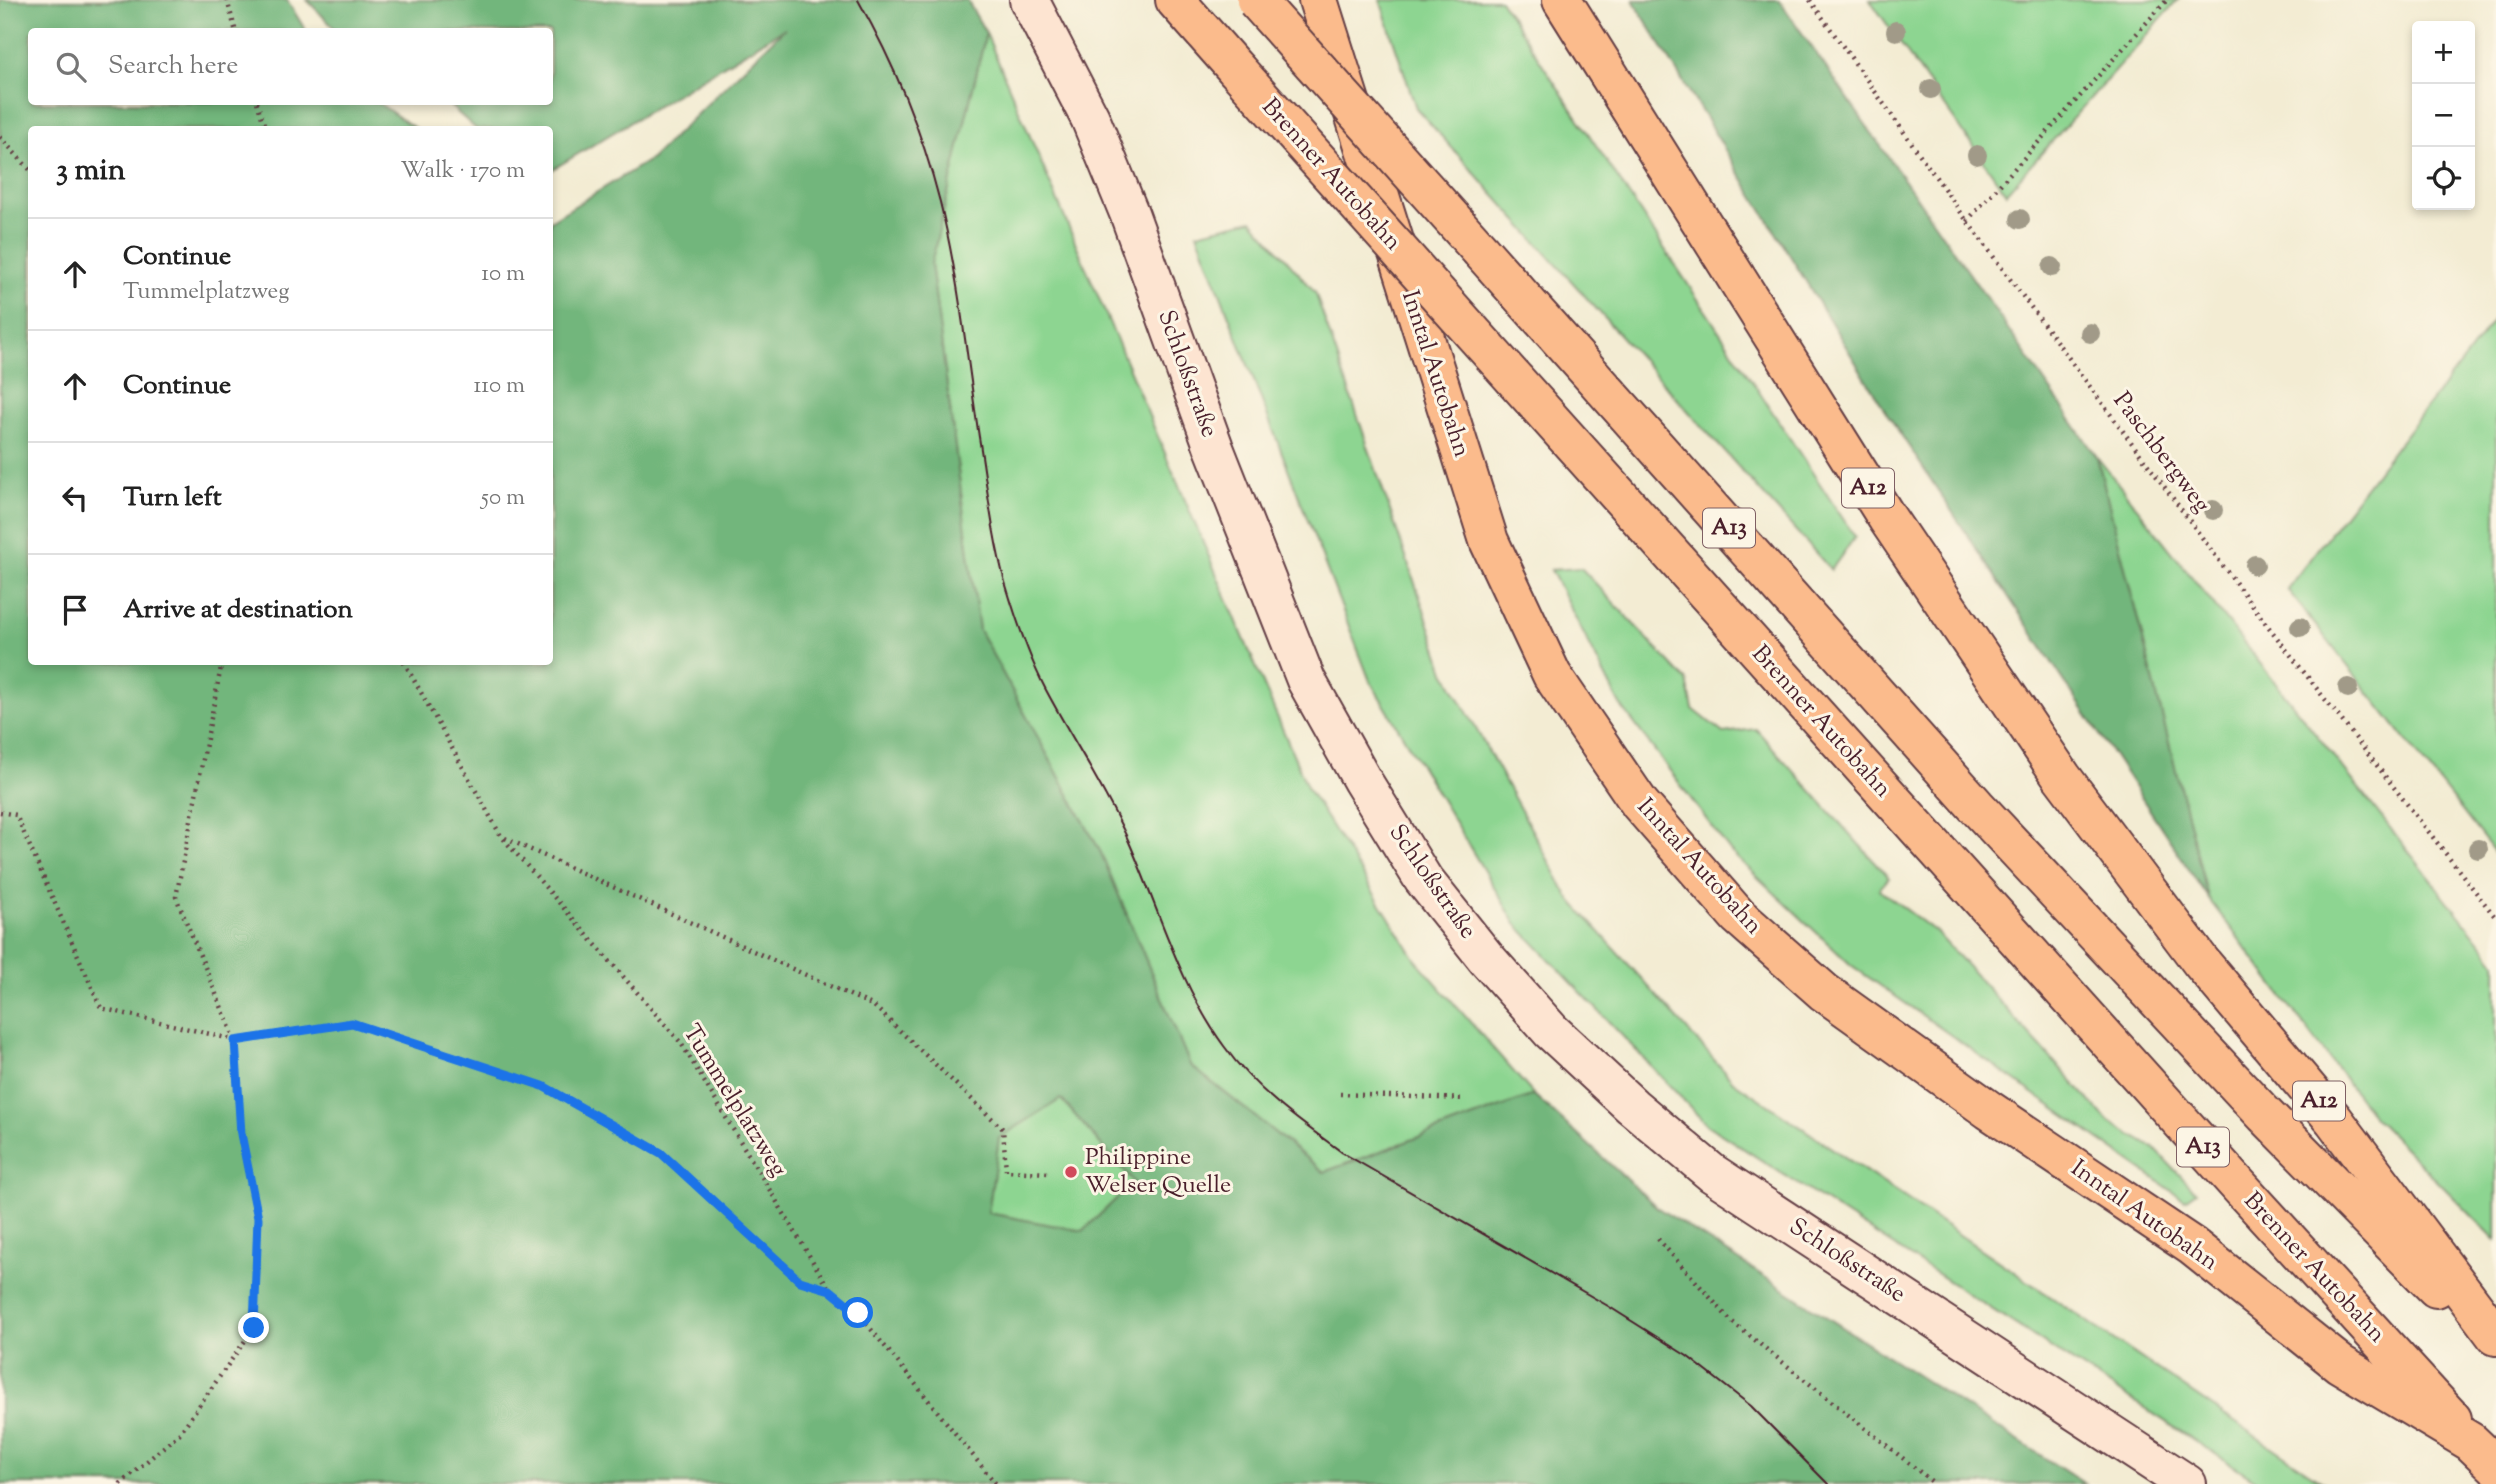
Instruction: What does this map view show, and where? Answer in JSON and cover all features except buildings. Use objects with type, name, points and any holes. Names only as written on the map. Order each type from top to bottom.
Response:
[{"type":"highway","name":"Brenner Autobahn","points":[[1175,0],[2219,1165],[2484,1454]]},
{"type":"highway","name":"A13","points":[[1256,0],[1976,806],[2265,1115],[2496,1349]]},
{"type":"highway","points":[[1302,0],[1335,56]]},
{"type":"highway","name":"Inntal Autobahn","points":[[1318,0],[1489,541],[1552,675],[1640,804],[1738,916],[1824,992],[1989,1110],[2192,1246],[2340,1364],[2484,1454]]},
{"type":"highway","name":"A12","points":[[1562,0],[1886,518],[2062,777],[2201,962],[2334,1120],[2496,1336]]},
{"type":"highway","points":[[1587,0],[1620,91]]},
{"type":"main road","name":"Schloßstraße","points":[[1028,0],[1090,118],[1129,213],[1214,448],[1306,680],[1362,780],[1423,879],[1551,1031],[1632,1106],[1712,1173],[2187,1484]]},
{"type":"path","points":[[227,0],[235,28]]},
{"type":"path","name":"Paschbergweg","points":[[1810,0],[1967,221],[2272,631],[2496,918]]},
{"type":"path","points":[[1967,221],[2166,0]]},
{"type":"path","points":[[258,105],[265,126]]},
{"type":"path","points":[[0,137],[28,168]]},
{"type":"path","points":[[120,1484],[179,1434],[254,1328],[258,1218],[241,1134],[235,1041],[176,897],[221,665]]},
{"type":"path","name":"Tummelplatzweg","points":[[406,665],[501,836],[681,1043],[830,1290],[858,1313],[996,1484]]},
{"type":"path","points":[[0,813],[16,815],[101,1008],[235,1041],[352,1023],[543,1086],[661,1153],[800,1281],[830,1290]]},
{"type":"path","points":[[501,836],[874,1006],[1003,1129],[1006,1171],[1049,1173]]},
{"type":"path","points":[[1340,1094],[1465,1099]]},
{"type":"path","points":[[1658,1239],[1731,1321],[1935,1484]]},
{"type":"green space","points":[[0,0],[287,0],[304,28],[28,28],[28,105],[381,105],[412,126],[28,126],[28,665],[553,665],[553,219],[651,159],[785,28],[553,169],[553,126],[473,126],[449,105],[553,105],[553,28],[334,28],[307,0],[967,0],[986,33],[931,264],[979,630],[1101,853],[1190,1065],[1324,1172],[1534,1095],[1658,1208],[2085,1484],[0,1484]],"holes":[[[1061,1099],[1134,1182],[1083,1231],[988,1213],[999,1138]]]},
{"type":"green space","points":[[1380,0],[1500,0],[1855,537],[1831,570],[1416,108]]},
{"type":"green space","points":[[1633,0],[1779,0],[2097,457],[2208,898],[1888,415]]},
{"type":"green space","points":[[1870,0],[2178,0],[2006,193]]},
{"type":"green space","points":[[986,33],[1308,789],[1416,960],[1534,1095],[1324,1172],[1190,1065],[1101,853],[979,630],[931,264]]},
{"type":"green space","points":[[1252,220],[1315,292],[1446,674],[1569,898],[1733,1081],[2326,1484],[2262,1484],[1707,1125],[1516,924],[1370,681],[1197,233]]},
{"type":"green space","points":[[2496,317],[2496,854],[2287,589]]},
{"type":"green space","points":[[2097,457],[2496,962],[2496,1240],[2372,1115],[2208,898]]},
{"type":"green space","points":[[1581,568],[1687,681],[1693,709],[1723,733],[1756,729],[1889,878],[1879,889],[1936,932],[2108,1121],[2155,1149],[2196,1192],[2185,1200],[1851,965],[1731,852],[1619,703],[1551,570]]},
{"type":"green space","points":[[1061,1099],[1134,1182],[1083,1231],[988,1213],[999,1138]]},
{"type":"tram line","points":[[858,0],[906,98],[940,202],[958,289],[993,528],[1000,564],[1018,623],[1046,690],[1120,823],[1195,998],[1224,1046],[1264,1091],[1343,1153],[1608,1306],[1687,1356],[1751,1406],[1828,1484]]},
{"type":"place","name":"Philippine Welser Quelle","points":[[1071,1172]]},
{"type":"route","points":[[254,1328],[258,1218],[241,1134],[235,1041],[352,1023],[543,1086],[661,1153],[800,1281],[830,1290],[858,1313]]}]
